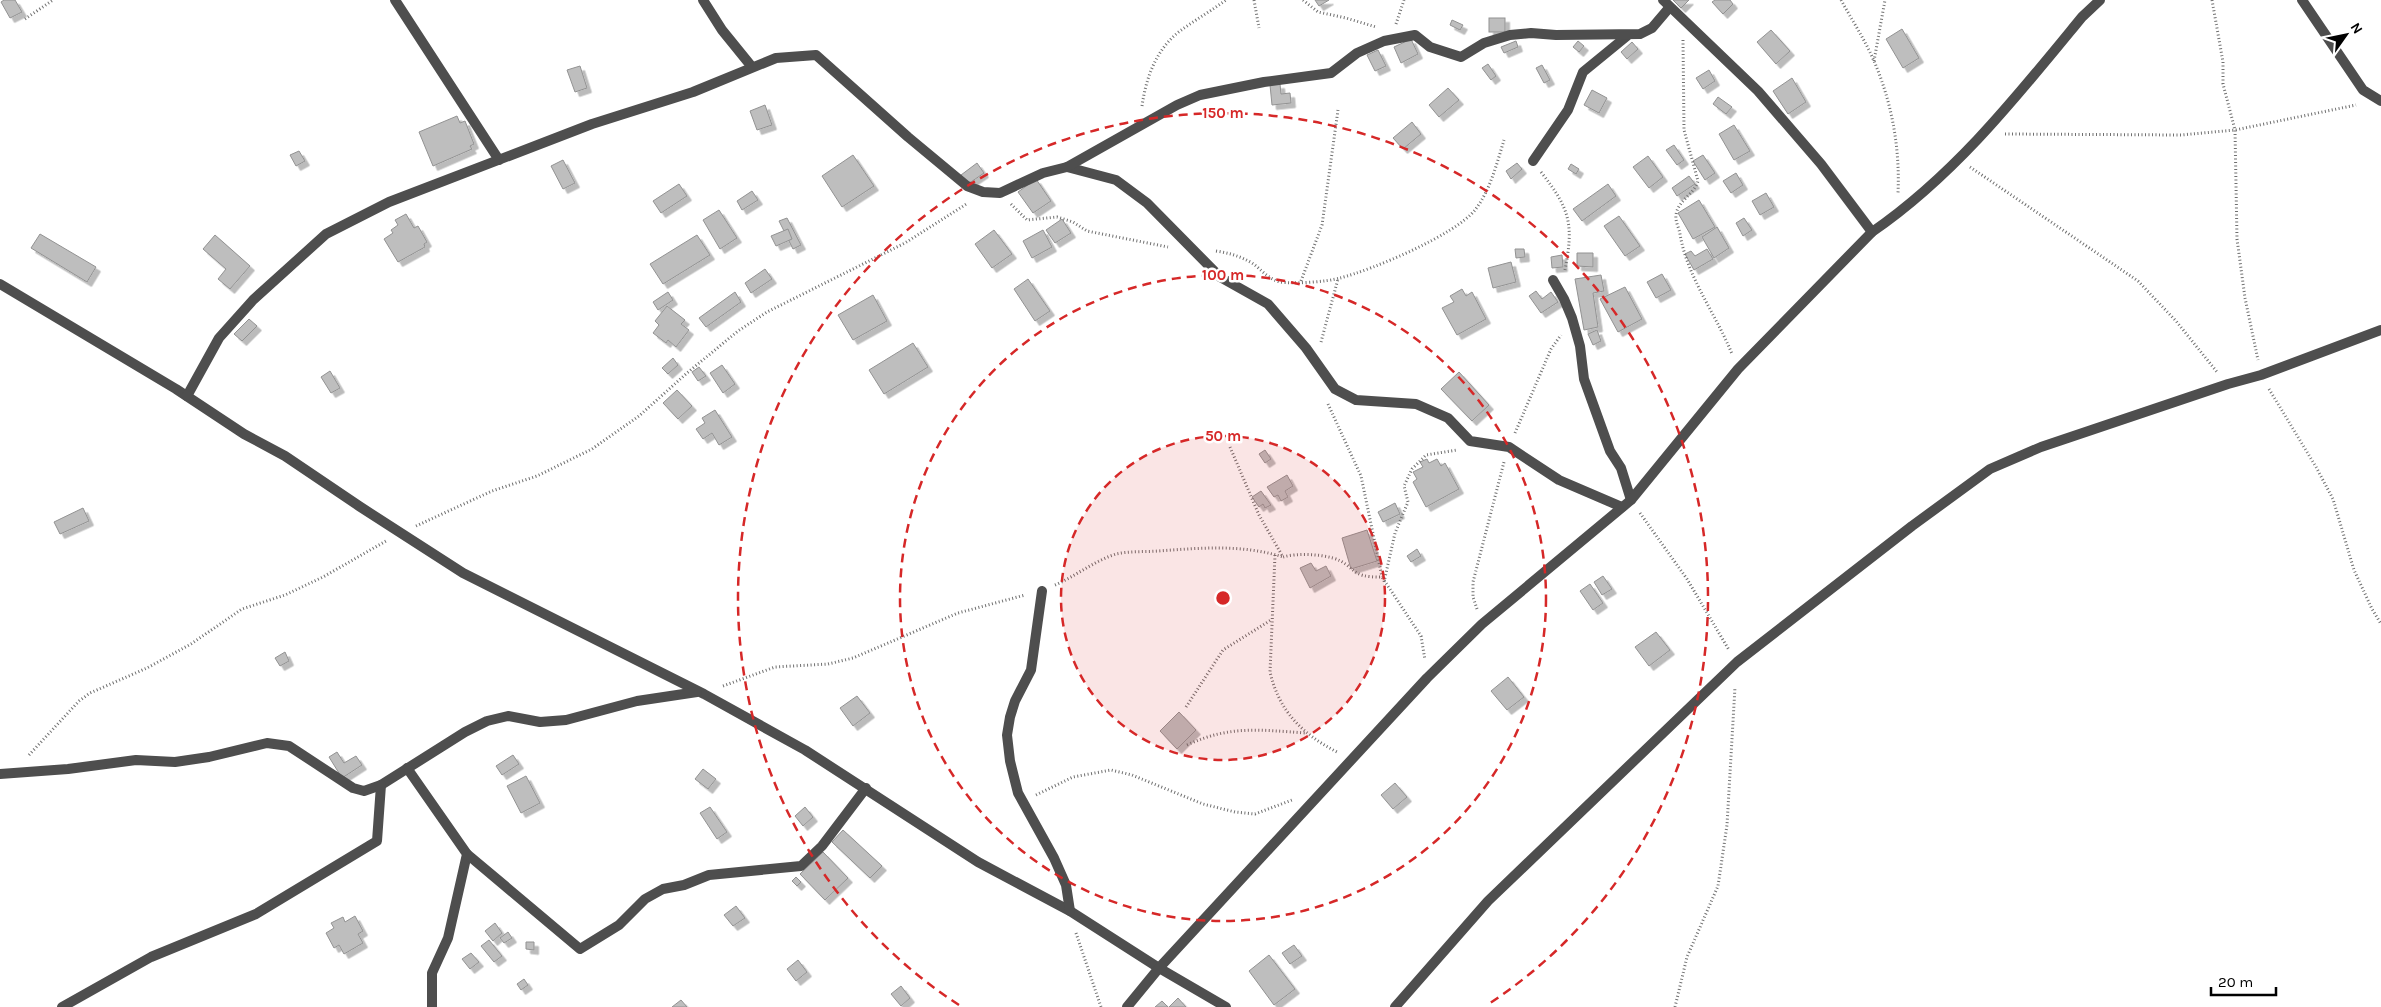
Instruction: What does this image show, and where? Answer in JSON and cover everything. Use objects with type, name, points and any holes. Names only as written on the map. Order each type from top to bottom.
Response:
[{"type":"street","points":[[395,0],[499,160]]},
{"type":"street","points":[[703,0],[722,30],[752,67]]},
{"type":"street","points":[[1127,1007],[1159,968],[1427,678],[1482,624],[1631,500],[1738,369],[1872,232],[1898,215],[1959,160],[1984,134],[2082,17],[2100,0]]},
{"type":"street","points":[[2302,0],[2363,90],[2380,100]]},
{"type":"street","points":[[187,396],[219,338],[253,300],[326,234],[389,202],[592,124],[693,92],[776,58],[816,55],[951,174],[967,186],[983,192],[1000,193],[1043,173],[1067,167],[1138,126],[1200,95],[1264,82],[1331,73],[1357,53],[1384,41],[1415,35],[1430,46],[1461,56],[1484,43],[1510,36],[1532,33],[1626,36],[1640,34],[1652,28],[1666,4],[1758,91],[1821,164],[1872,232]]},
{"type":"street","points":[[1532,161],[1568,110],[1583,72],[1626,36]]},
{"type":"street","points":[[1067,167],[1116,180],[1147,204],[1220,277],[1268,304],[1306,348],[1335,389],[1356,400],[1416,404],[1448,418],[1470,441],[1509,446],[1560,480],[1622,507]]},
{"type":"street","points":[[1553,280],[1564,298],[1572,318],[1580,346],[1584,379],[1610,451],[1621,468],[1631,500]]},
{"type":"street","points":[[0,284],[187,396],[244,434],[285,456],[401,533],[485,585],[700,693],[804,750],[866,788],[978,862],[1070,911],[1159,968],[1226,1007]]},
{"type":"street","points":[[1395,1007],[1488,901],[1737,662],[1912,526],[1990,469],[2041,446],[2228,384],[2261,375],[2381,330]]},
{"type":"street","points":[[1042,591],[1031,670],[1015,701],[1010,717],[1008,735],[1012,777],[1023,802],[1058,867],[1066,886],[1070,911]]},
{"type":"street","points":[[0,774],[68,769],[136,760],[175,762],[208,757],[267,743],[289,746],[353,788],[364,791],[381,785],[487,720],[508,716],[540,722],[566,720],[637,701],[700,693]]},
{"type":"street","points":[[407,768],[467,854],[580,949],[619,925],[646,899],[663,889],[684,885],[709,876],[802,866],[822,846],[866,788]]},
{"type":"street","points":[[62,1007],[151,957],[256,914],[376,841],[381,785]]},
{"type":"street","points":[[432,1007],[432,973],[448,938],[467,854]]},
{"type":"path","points":[[25,19],[53,0]]},
{"type":"path","points":[[1138,126],[1145,85],[1166,43],[1180,31],[1226,0]]},
{"type":"path","points":[[1254,0],[1259,28]]},
{"type":"path","points":[[1304,0],[1318,12],[1385,28]]},
{"type":"path","points":[[1404,0],[1394,29],[1415,35]]},
{"type":"path","points":[[1841,0],[1874,61],[1891,111],[1899,166],[1898,215]]},
{"type":"path","points":[[1874,61],[1885,0]]},
{"type":"path","points":[[2212,0],[2222,62],[2223,84],[2235,130],[2237,239],[2245,298],[2261,375],[2333,499],[2354,570],[2381,624]]},
{"type":"path","points":[[1684,21],[1682,59],[1684,130],[1698,181],[1696,189],[1679,205],[1675,217],[1684,256],[1722,328],[1738,369]]},
{"type":"path","points":[[1984,134],[2181,135],[2235,130],[2380,100]]},
{"type":"path","points":[[1301,281],[1322,225],[1338,110]]},
{"type":"path","points":[[1000,193],[1027,220],[1057,217],[1073,222],[1087,231],[1170,247],[1236,255],[1271,278],[1288,283],[1338,279],[1406,253],[1455,227],[1474,211],[1496,168],[1504,140]]},
{"type":"path","points":[[1959,160],[2138,281],[2176,321],[2228,384]]},
{"type":"path","points":[[1532,161],[1558,193],[1568,217],[1570,245],[1564,272],[1553,280]]},
{"type":"path","points":[[27,758],[80,702],[90,694],[147,668],[191,644],[242,609],[285,595],[324,577],[401,533],[492,490],[538,476],[592,449],[639,416],[687,372],[738,331],[767,312],[905,243],[950,217],[983,192]]},
{"type":"path","points":[[1317,366],[1322,336],[1338,279]]},
{"type":"path","points":[[1325,394],[1331,413],[1361,476],[1384,583],[1420,636],[1427,678]]},
{"type":"path","points":[[1230,447],[1259,515],[1283,557]]},
{"type":"path","points":[[1384,583],[1395,533],[1408,502],[1404,486],[1412,469],[1426,455],[1460,450]]},
{"type":"path","points":[[1631,500],[1687,579],[1737,662],[1727,825],[1718,886],[1687,957],[1675,1007]]},
{"type":"path","points":[[700,693],[775,667],[814,665],[853,658],[958,613],[1042,591],[1073,578],[1099,560],[1117,554],[1181,549],[1254,549],[1283,557],[1303,554],[1333,558],[1357,575],[1366,578],[1382,577]]},
{"type":"path","points":[[1275,554],[1270,672],[1274,687],[1290,717],[1306,734],[1352,760]]},
{"type":"path","points":[[1186,707],[1223,650],[1272,620]]},
{"type":"path","points":[[1187,745],[1208,735],[1227,731],[1264,729],[1306,734]]},
{"type":"path","points":[[1023,802],[1072,777],[1111,770],[1132,775],[1202,804],[1235,812],[1255,814],[1297,798]]},
{"type":"path","points":[[1070,911],[1101,1007]]},
{"type":"building","points":[[4,0],[15,0],[22,12],[10,18],[1,2]]},
{"type":"building","points":[[1315,0],[1329,0],[1319,6]]},
{"type":"building","points":[[1673,0],[1689,0],[1681,8]]},
{"type":"building","points":[[1715,0],[1730,0],[1733,4],[1723,14],[1712,2]]},
{"type":"building","points":[[1489,18],[1505,18],[1505,32],[1489,32]]},
{"type":"building","points":[[1452,20],[1463,25],[1460,30],[1450,25]]},
{"type":"building","points":[[1902,29],[1919,58],[1903,68],[1886,39]]},
{"type":"building","points":[[1771,30],[1790,51],[1776,64],[1757,42]]},
{"type":"building","points":[[1411,39],[1418,54],[1401,63],[1394,47]]},
{"type":"building","points":[[1516,41],[1518,47],[1504,53],[1501,47]]},
{"type":"building","points":[[1578,41],[1584,46],[1579,52],[1573,47]]},
{"type":"building","points":[[1632,42],[1638,49],[1627,59],[1621,52]]},
{"type":"building","points":[[1378,50],[1386,66],[1375,71],[1367,55]]},
{"type":"building","points":[[1488,64],[1496,76],[1491,80],[1482,68]]},
{"type":"building","points":[[1542,65],[1550,80],[1544,83],[1536,68]]},
{"type":"building","points":[[580,66],[587,88],[575,92],[567,70]]},
{"type":"building","points":[[1709,70],[1715,81],[1703,89],[1696,78]]},
{"type":"building","points":[[1792,78],[1806,102],[1788,114],[1773,91]]},
{"type":"building","points":[[1280,84],[1281,94],[1290,93],[1291,103],[1272,105],[1270,85]]},
{"type":"building","points":[[1448,88],[1459,100],[1439,117],[1429,105]]},
{"type":"building","points":[[1592,90],[1607,98],[1599,113],[1584,105]]},
{"type":"building","points":[[1718,97],[1732,107],[1726,114],[1713,104]]},
{"type":"building","points":[[765,105],[772,125],[757,130],[750,111]]},
{"type":"building","points":[[457,116],[460,123],[465,121],[474,144],[470,146],[472,149],[433,166],[419,132]]},
{"type":"building","points":[[1412,122],[1421,134],[1403,149],[1393,138]]},
{"type":"building","points":[[1734,125],[1750,151],[1734,160],[1719,134]]},
{"type":"building","points":[[1674,145],[1684,160],[1677,165],[1666,150]]},
{"type":"building","points":[[299,151],[305,161],[296,166],[290,155]]},
{"type":"building","points":[[853,155],[874,186],[842,207],[822,176]]},
{"type":"building","points":[[1703,155],[1715,173],[1705,180],[1693,161]]},
{"type":"building","points":[[1648,156],[1663,177],[1649,188],[1633,167]]},
{"type":"building","points":[[563,160],[575,183],[563,189],[551,166]]},
{"type":"building","points":[[977,163],[984,173],[968,184],[961,175]]},
{"type":"building","points":[[1517,163],[1522,169],[1511,179],[1506,171]]},
{"type":"building","points":[[1571,164],[1579,169],[1576,174],[1568,169]]},
{"type":"building","points":[[1736,173],[1743,185],[1731,193],[1723,181]]},
{"type":"building","points":[[1689,176],[1695,184],[1677,196],[1672,188]]},
{"type":"building","points":[[1036,179],[1051,201],[1033,213],[1018,192]]},
{"type":"building","points":[[679,184],[687,196],[661,213],[653,201]]},
{"type":"building","points":[[1608,184],[1616,196],[1582,221],[1573,209]]},
{"type":"building","points":[[752,191],[758,200],[742,210],[737,201]]},
{"type":"building","points":[[1766,193],[1774,207],[1760,215],[1752,201]]},
{"type":"building","points":[[1699,200],[1715,227],[1693,239],[1678,213]]},
{"type":"building","points":[[719,210],[737,238],[720,249],[703,220]]},
{"type":"building","points":[[406,214],[414,228],[418,226],[427,242],[424,244],[425,247],[398,262],[384,239],[393,233],[391,230],[398,225],[395,220]]},
{"type":"building","points":[[1619,216],[1640,246],[1625,256],[1604,226]]},
{"type":"building","points":[[787,218],[801,245],[793,249],[779,221]]},
{"type":"building","points":[[1744,218],[1752,230],[1743,236],[1736,223]]},
{"type":"building","points":[[1062,219],[1071,233],[1055,243],[1046,230]]},
{"type":"building","points":[[1717,227],[1729,248],[1714,258],[1702,237]]},
{"type":"building","points":[[788,229],[792,239],[776,246],[771,236]]},
{"type":"building","points":[[994,230],[1012,254],[992,268],[975,244]]},
{"type":"building","points":[[1043,230],[1052,247],[1032,258],[1023,241]]},
{"type":"building","points":[[40,234],[96,267],[87,282],[31,248]]},
{"type":"building","points":[[215,235],[250,266],[230,289],[218,279],[226,269],[203,249]]},
{"type":"building","points":[[697,235],[710,255],[663,284],[650,264]]},
{"type":"building","points":[[1515,249],[1524,249],[1525,257],[1516,258]]},
{"type":"building","points":[[1707,249],[1713,259],[1694,270],[1685,254],[1691,251],[1695,256]]},
{"type":"building","points":[[1577,253],[1593,253],[1593,267],[1577,266]]},
{"type":"building","points":[[1562,255],[1563,267],[1552,268],[1551,257]]},
{"type":"building","points":[[1511,262],[1516,282],[1493,288],[1488,268]]},
{"type":"building","points":[[765,269],[772,279],[751,293],[745,283]]},
{"type":"building","points":[[1662,274],[1671,290],[1656,298],[1647,282]]},
{"type":"building","points":[[1601,275],[1604,291],[1593,293],[1598,327],[1584,330],[1575,279]]},
{"type":"building","points":[[1028,279],[1050,311],[1035,321],[1014,289]]},
{"type":"building","points":[[1625,287],[1642,319],[1618,332],[1600,299]]},
{"type":"building","points":[[1462,289],[1466,296],[1472,292],[1486,319],[1457,335],[1442,308],[1454,302],[1450,296]]},
{"type":"building","points":[[1536,291],[1542,299],[1551,292],[1558,302],[1541,313],[1529,296]]},
{"type":"building","points":[[668,292],[673,300],[658,310],[653,302]]},
{"type":"building","points":[[735,292],[741,302],[706,327],[699,318]]},
{"type":"building","points":[[873,295],[887,321],[853,340],[838,315]]},
{"type":"building","points":[[667,306],[685,320],[681,324],[689,330],[676,347],[668,340],[666,343],[653,333],[659,325],[655,321]]},
{"type":"building","points":[[249,319],[257,326],[242,341],[234,334]]},
{"type":"building","points":[[1597,330],[1601,341],[1593,345],[1588,334]]},
{"type":"building","points":[[913,343],[928,367],[884,394],[869,370]]},
{"type":"building","points":[[673,358],[678,365],[668,374],[662,368]]},
{"type":"building","points":[[722,365],[735,384],[723,393],[710,373]]},
{"type":"building","points":[[699,367],[706,376],[698,381],[692,372]]},
{"type":"building","points":[[330,371],[340,388],[331,393],[321,377]]},
{"type":"building","points":[[1459,372],[1489,405],[1472,421],[1441,389]]},
{"type":"building","points":[[677,390],[692,406],[678,419],[663,403]]},
{"type":"building","points":[[715,410],[732,437],[719,445],[712,433],[703,439],[696,429],[705,423],[702,418]]},
{"type":"building","points":[[1265,450],[1271,459],[1265,463],[1259,454]]},
{"type":"building","points":[[1427,459],[1429,463],[1437,459],[1441,466],[1445,463],[1459,489],[1426,507],[1413,482],[1417,479],[1413,472],[1423,467],[1420,462]]},
{"type":"building","points":[[1287,475],[1293,486],[1285,491],[1288,497],[1281,501],[1278,495],[1274,497],[1267,487]]},
{"type":"building","points":[[1261,491],[1271,505],[1265,508],[1263,504],[1259,507],[1252,497]]},
{"type":"building","points":[[1395,503],[1400,514],[1383,522],[1378,512]]},
{"type":"building","points":[[83,508],[89,521],[60,534],[54,522]]},
{"type":"building","points":[[1367,530],[1377,561],[1351,569],[1342,538]]},
{"type":"building","points":[[1417,549],[1421,556],[1411,562],[1407,556]]},
{"type":"building","points":[[1311,563],[1316,571],[1326,566],[1331,576],[1310,588],[1300,568]]},
{"type":"building","points":[[1603,576],[1612,589],[1602,595],[1594,582]]},
{"type":"building","points":[[1590,584],[1603,603],[1593,610],[1580,591]]},
{"type":"building","points":[[1656,632],[1670,650],[1649,666],[1635,647]]},
{"type":"building","points":[[285,652],[289,661],[280,666],[275,658]]},
{"type":"building","points":[[1508,677],[1524,697],[1507,710],[1491,691]]},
{"type":"building","points":[[857,696],[870,713],[853,726],[840,708]]},
{"type":"building","points":[[1179,712],[1196,730],[1177,749],[1160,731]]},
{"type":"building","points":[[337,752],[344,763],[356,756],[362,765],[342,778],[329,757]]},
{"type":"building","points":[[513,755],[519,764],[502,775],[496,766]]},
{"type":"building","points":[[703,769],[716,779],[708,789],[695,779]]},
{"type":"building","points":[[526,776],[540,803],[521,813],[507,786]]},
{"type":"building","points":[[1395,783],[1407,797],[1393,809],[1381,795]]},
{"type":"building","points":[[710,807],[727,832],[717,839],[700,813]]},
{"type":"building","points":[[805,807],[813,817],[803,826],[795,816]]},
{"type":"building","points":[[843,830],[882,866],[870,878],[832,842]]},
{"type":"building","points":[[823,852],[848,878],[825,900],[800,874]]},
{"type":"building","points":[[796,877],[801,882],[797,886],[792,881]]},
{"type":"building","points":[[736,906],[745,918],[733,926],[724,915]]},
{"type":"building","points":[[355,916],[363,931],[358,934],[363,943],[344,954],[339,945],[334,948],[326,933],[334,928],[331,923],[343,917],[345,922]]},
{"type":"building","points":[[495,923],[502,933],[493,941],[485,931]]},
{"type":"building","points":[[508,932],[512,938],[504,943],[500,938]]},
{"type":"building","points":[[489,940],[502,956],[494,962],[481,946]]},
{"type":"building","points":[[526,942],[534,942],[534,950],[526,949]]},
{"type":"building","points":[[1294,945],[1302,956],[1290,964],[1282,953]]},
{"type":"building","points":[[471,953],[479,962],[470,969],[462,959]]},
{"type":"building","points":[[1269,955],[1295,989],[1274,1005],[1249,971]]},
{"type":"building","points":[[798,960],[807,972],[796,981],[787,969]]},
{"type":"building","points":[[524,979],[528,985],[521,990],[517,984]]},
{"type":"building","points":[[901,986],[910,998],[901,1006],[891,994]]},
{"type":"building","points":[[1178,998],[1186,1007],[1169,1007]]},
{"type":"building","points":[[681,1000],[687,1007],[672,1007]]},
{"type":"building","points":[[1162,1001],[1168,1007],[1155,1007]]}]
